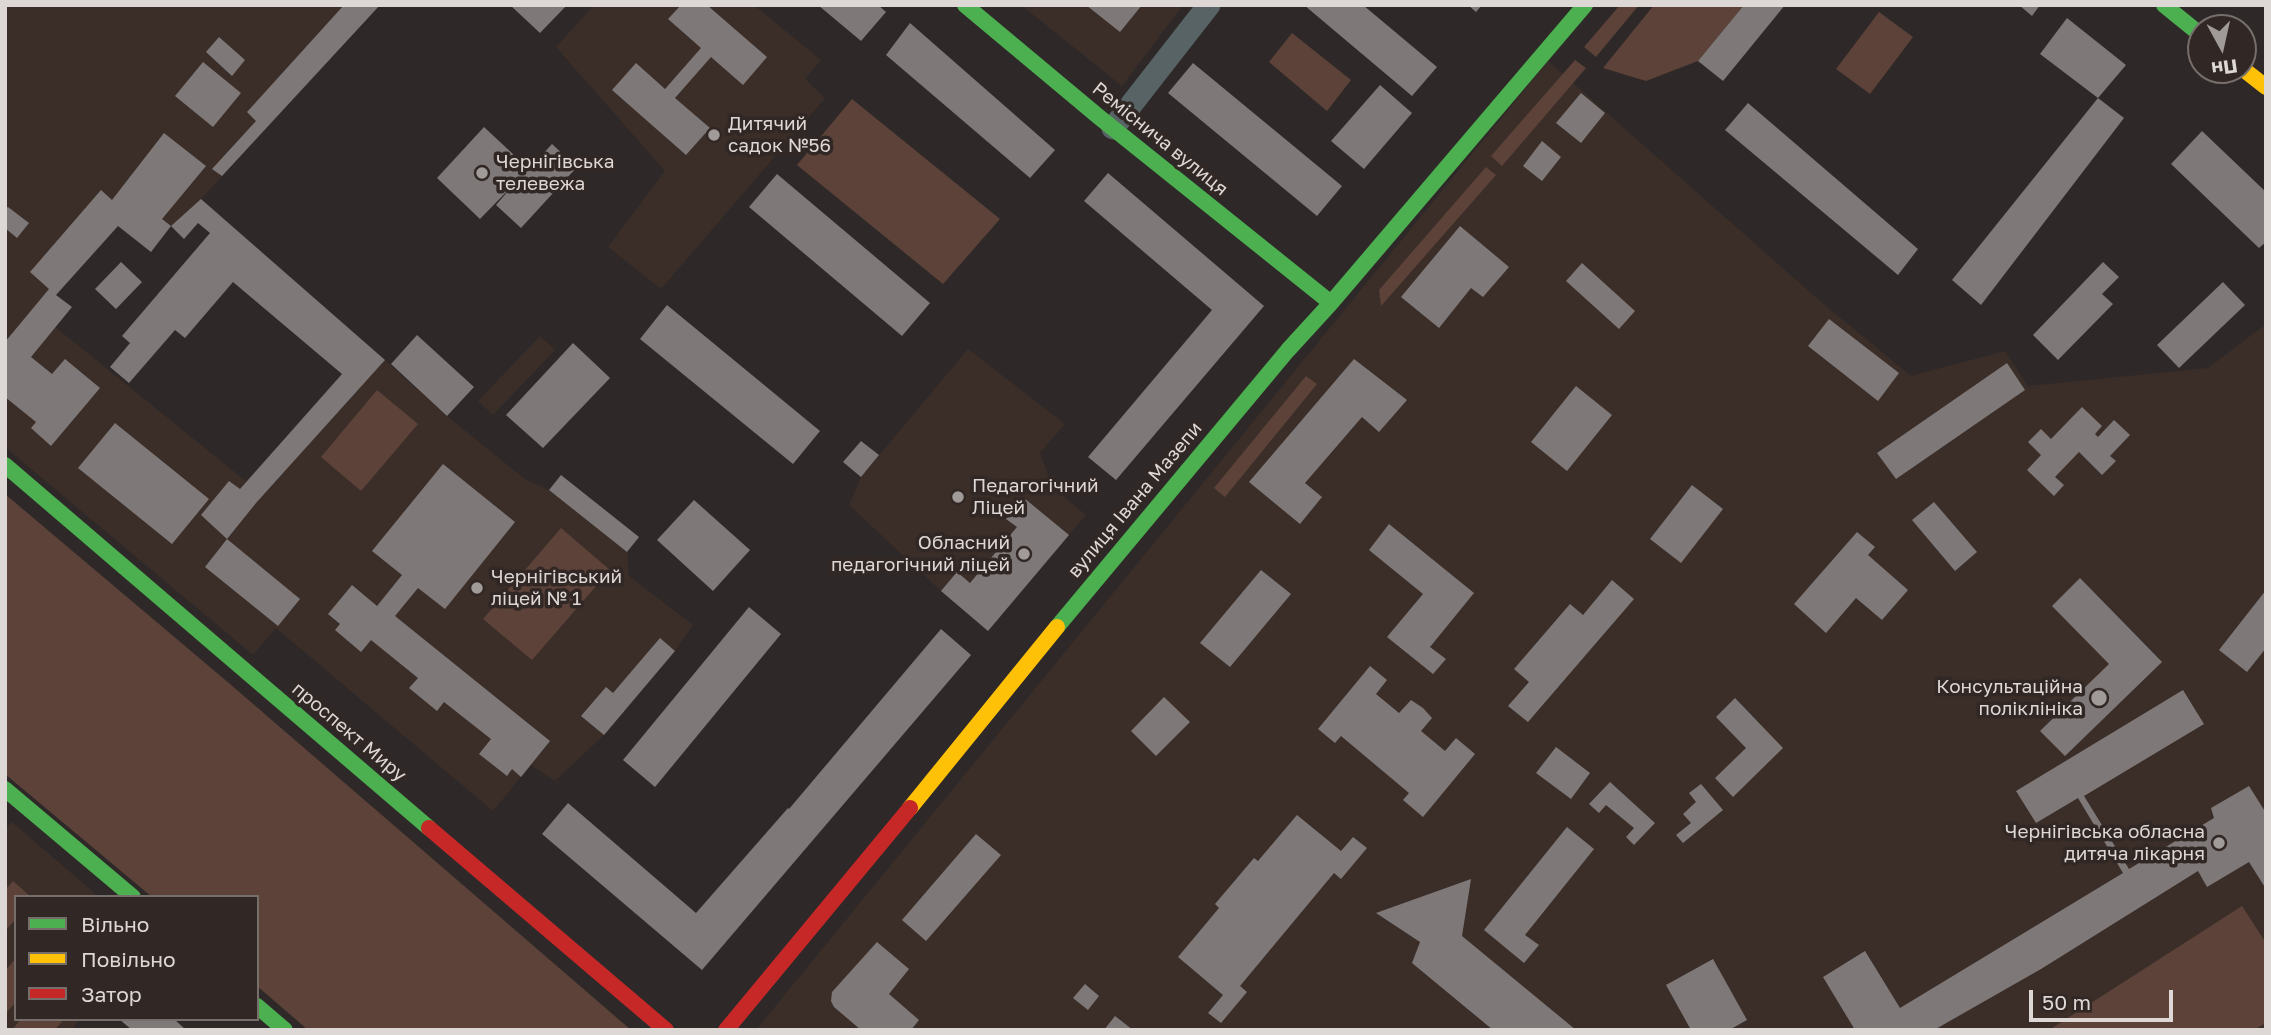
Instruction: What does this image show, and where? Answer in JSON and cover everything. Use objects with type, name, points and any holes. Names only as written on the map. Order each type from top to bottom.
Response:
[{"type":"main road","name":"Реміснича вулиця","points":[[965,5],[1331,303]]},
{"type":"main road","name":"вулиця Івана Мазепи","points":[[726,1030],[1288,350],[1585,5]]},
{"type":"main road","points":[[2164,5],[2187,24]]},
{"type":"main road","name":"проспект Миру","points":[[5,465],[666,1030]]},
{"type":"main road","points":[[5,789],[131,895]]},
{"type":"main road","points":[[259,1008],[285,1030]]},
{"type":"street","points":[[1113,128],[1209,5]]},
{"type":"shaded area","points":[[5,5],[380,5],[201,199],[171,226],[161,219],[118,226],[56,295],[33,309],[263,495],[385,360],[447,416],[526,480],[549,490],[627,552],[629,576],[693,625],[675,651],[604,735],[555,781],[531,765],[493,811],[276,628],[253,655],[5,447]]},
{"type":"shaded area","name":"Дитячий садок №56","points":[[594,5],[754,5],[821,60],[805,79],[825,98],[661,289],[608,247],[665,171],[556,47]]},
{"type":"shaded area","points":[[1021,5],[1183,5],[1122,86]]},
{"type":"shaded area","points":[[1620,5],[1639,5],[1596,57],[1584,47]]},
{"type":"shaded area","points":[[1654,5],[1744,5],[1698,61],[1646,81],[1603,68]]},
{"type":"shaded area","points":[[1879,12],[1913,37],[1870,94],[1836,69]]},
{"type":"shaded area","points":[[1292,33],[1351,80],[1327,111],[1269,62]]},
{"type":"shaded area","points":[[1575,60],[1586,68],[1502,166],[1491,156]]},
{"type":"shaded area","points":[[1548,61],[1820,301],[1911,376],[2005,351],[2028,386],[2208,368],[2266,324],[2266,1030],[756,1030]]},
{"type":"shaded area","points":[[852,99],[1000,219],[943,284],[797,165]]},
{"type":"shaded area","points":[[1486,167],[1496,175],[1381,306],[1379,290]]},
{"type":"shaded area","points":[[540,336],[555,350],[493,415],[478,401]]},
{"type":"shaded area","name":"Педагогічний Ліцей","points":[[968,349],[1065,424],[1040,453],[1053,488],[1086,515],[988,631],[849,505],[861,477]]},
{"type":"shaded area","points":[[1306,376],[1317,384],[1225,497],[1214,488]]},
{"type":"shaded area","points":[[377,390],[418,424],[361,491],[321,457]]},
{"type":"shaded area","points":[[5,494],[631,1030],[308,1030],[259,988],[259,895],[150,895],[5,774]]},
{"type":"shaded area","points":[[561,528],[610,570],[532,660],[483,619]]},
{"type":"shaded area","points":[[12,822],[97,895],[14,895],[14,1021],[78,1021],[71,1030],[5,1030],[5,829]]},
{"type":"shaded area","points":[[13,881],[29,895],[14,895],[14,921],[5,931],[5,890]]},
{"type":"shaded area","points":[[2242,906],[2266,943],[2266,1023],[2254,1030],[2049,1030]]},
{"type":"shaded area","points":[[14,960],[14,1004],[5,1014],[5,971]]},
{"type":"shaded area","points":[[19,1021],[62,1021],[55,1030],[12,1030]]},
{"type":"building","points":[[344,5],[380,5],[222,176],[212,169],[256,121],[247,112]]},
{"type":"building","points":[[510,5],[567,5],[540,33]]},
{"type":"building","points":[[681,5],[707,5],[767,57],[743,85],[711,57],[675,98],[710,128],[686,155],[612,90],[636,63],[665,89],[701,48],[668,19]]},
{"type":"building","points":[[818,5],[878,5],[886,12],[861,41]]},
{"type":"building","points":[[1086,5],[1142,5],[1120,32]]},
{"type":"building","points":[[1304,5],[1363,5],[1437,67],[1412,96]]},
{"type":"building","points":[[1468,5],[1482,5],[1476,12]]},
{"type":"building","points":[[1744,5],[1785,5],[1723,81],[1698,61]]},
{"type":"building","points":[[2019,5],[2040,5],[2032,16]]},
{"type":"building","points":[[2067,18],[2126,65],[2098,98],[2040,54]]},
{"type":"building","points":[[910,23],[1055,150],[1030,178],[886,55]]},
{"type":"building","points":[[219,37],[245,60],[232,76],[206,52]]},
{"type":"building","points":[[203,62],[241,93],[213,127],[175,96]]},
{"type":"building","points":[[1193,63],[1342,186],[1317,216],[1168,93]]},
{"type":"building","points":[[1380,85],[1412,113],[1364,169],[1331,141]]},
{"type":"building","points":[[1581,93],[1605,113],[1581,143],[1556,123]]},
{"type":"building","points":[[2098,98],[2124,118],[1981,305],[1952,280]]},
{"type":"building","points":[[1748,103],[1918,249],[1898,275],[1725,130]]},
{"type":"building","points":[[484,127],[529,169],[552,144],[577,167],[521,228],[496,205],[515,183],[480,219],[437,178]]},
{"type":"building","points":[[2202,131],[2266,192],[2266,242],[2259,248],[2171,164]]},
{"type":"building","points":[[164,133],[206,166],[162,219],[171,226],[151,252],[118,226],[56,295],[72,307],[31,357],[52,374],[65,359],[100,388],[51,446],[31,428],[36,422],[5,397],[5,342],[49,289],[30,272],[101,190],[112,200]]},
{"type":"building","points":[[1542,141],[1561,157],[1542,181],[1523,166]]},
{"type":"building","points":[[1108,173],[1264,306],[1116,480],[1088,457],[1212,310],[1084,201]]},
{"type":"building","points":[[777,174],[930,303],[902,336],[749,207]]},
{"type":"building","points":[[201,199],[385,360],[227,539],[201,515],[229,481],[240,489],[342,374],[233,282],[185,338],[175,330],[129,383],[110,367],[130,343],[122,336],[210,233],[198,223],[184,239],[171,226]]},
{"type":"building","points":[[8,207],[29,223],[17,238],[5,228],[5,209]]},
{"type":"building","points":[[1460,226],[1509,267],[1483,297],[1471,288],[1439,328],[1401,297]]},
{"type":"building","points":[[121,262],[142,282],[116,309],[95,289]]},
{"type":"building","points":[[2103,262],[2119,277],[2102,294],[2113,304],[2058,360],[2033,335]]},
{"type":"building","points":[[1582,263],[1635,311],[1619,329],[1566,281]]},
{"type":"building","points":[[2223,282],[2245,305],[2179,368],[2157,345]]},
{"type":"building","points":[[667,305],[820,431],[793,464],[640,339]]},
{"type":"building","points":[[1829,319],[1899,373],[1878,401],[1808,346]]},
{"type":"building","points":[[417,335],[474,387],[447,416],[391,364]]},
{"type":"building","points":[[573,343],[610,378],[543,448],[506,415]]},
{"type":"building","points":[[1354,359],[1407,400],[1379,432],[1362,417],[1305,483],[1322,497],[1300,524],[1249,482]]},
{"type":"building","points":[[2007,363],[2025,390],[1896,479],[1877,453]]},
{"type":"building","points":[[1576,386],[1612,415],[1567,471],[1531,442]]},
{"type":"building","points":[[2082,407],[2102,426],[2095,434],[2098,437],[2114,420],[2130,435],[2110,456],[2116,461],[2102,475],[2079,452],[2055,477],[2064,485],[2054,496],[2027,470],[2041,455],[2028,442],[2041,429],[2051,439]]},
{"type":"building","points":[[115,423],[209,499],[172,544],[78,468]]},
{"type":"building","points":[[861,441],[879,455],[861,477],[843,462]]},
{"type":"building","points":[[443,464],[515,522],[445,609],[418,588],[395,616],[550,741],[521,777],[512,769],[507,776],[479,754],[491,739],[444,702],[437,711],[409,688],[418,678],[371,640],[361,652],[335,630],[340,624],[328,614],[352,585],[377,606],[402,575],[372,551]]},
{"type":"building","points":[[561,475],[639,537],[627,552],[549,490]]},
{"type":"building","points":[[1692,485],[1723,509],[1681,563],[1650,539]]},
{"type":"building","name":"Обласний педагогічний ліцей","points":[[1024,498],[1069,535],[988,631],[941,591],[957,572],[970,583],[1017,527],[1006,519]]},
{"type":"building","points":[[694,500],[750,550],[713,591],[657,540]]},
{"type":"building","points":[[1934,502],[1977,552],[1955,571],[1912,520]]},
{"type":"building","points":[[1389,524],[1474,593],[1430,647],[1446,659],[1433,674],[1387,637],[1423,594],[1369,550]]},
{"type":"building","points":[[1857,532],[1875,547],[1868,555],[1908,590],[1882,620],[1856,598],[1826,633],[1794,604]]},
{"type":"building","points":[[227,539],[300,599],[278,626],[205,567]]},
{"type":"building","points":[[1261,570],[1291,594],[1230,667],[1200,643]]},
{"type":"building","name":"Консультаційна поліклініка","points":[[2080,578],[2162,662],[2065,756],[2040,731],[2109,664],[2052,606]]},
{"type":"building","points":[[1612,580],[1634,599],[1528,722],[1508,706],[1529,682],[1514,669],[1570,604],[1583,615]]},
{"type":"building","points":[[2266,590],[2266,648],[2247,672],[2219,650]]},
{"type":"building","points":[[749,607],[781,634],[655,787],[623,760]]},
{"type":"building","points":[[941,629],[971,655],[702,970],[542,834],[568,803],[696,913],[789,809]]},
{"type":"building","points":[[660,638],[675,651],[604,735],[581,716],[606,687],[613,693]]},
{"type":"building","points":[[1370,666],[1387,680],[1376,694],[1399,713],[1411,700],[1432,718],[1421,731],[1445,751],[1456,738],[1475,754],[1423,817],[1403,800],[1409,793],[1341,736],[1335,743],[1318,729]]},
{"type":"building","name":"Чернігівська обласна дитяча лікарня","points":[[2183,690],[2204,724],[2084,796],[2129,869],[2214,818],[2211,808],[2249,786],[2266,813],[2266,889],[2249,862],[2207,887],[2198,871],[2041,969],[1934,1030],[1855,1030],[1823,977],[1865,951],[1900,1008],[2123,873],[2078,798],[2036,823],[2016,791]]},
{"type":"building","points":[[1164,697],[1190,722],[1156,756],[1131,731]]},
{"type":"building","points":[[1735,698],[1783,748],[1733,797],[1715,778],[1746,748],[1716,717]]},
{"type":"building","points":[[1556,747],[1590,773],[1571,799],[1536,773]]},
{"type":"building","points":[[1610,782],[1655,823],[1634,845],[1626,837],[1634,828],[1606,805],[1599,813],[1589,804]]},
{"type":"building","points":[[1701,784],[1723,810],[1683,843],[1676,835],[1691,823],[1683,814],[1696,802],[1689,793]]},
{"type":"building","points":[[1297,815],[1341,851],[1353,837],[1367,848],[1341,879],[1334,873],[1240,986],[1247,992],[1221,1023],[1208,1013],[1223,995],[1178,957],[1219,908],[1215,904],[1254,858],[1258,861]]},
{"type":"building","points":[[1567,827],[1594,849],[1525,935],[1539,945],[1524,963],[1484,930]]},
{"type":"building","points":[[976,834],[1001,855],[926,941],[902,920]]},
{"type":"building","points":[[1471,879],[1462,936],[1576,1030],[1493,1030],[1412,963],[1420,942],[1376,913]]},
{"type":"building","points":[[877,942],[909,969],[889,994],[919,1020],[911,1030],[861,1030],[834,1007],[831,1001],[832,992]]},
{"type":"building","points":[[1713,959],[1747,1020],[1729,1030],[1691,1030],[1666,985]]},
{"type":"building","points":[[1085,984],[1099,996],[1088,1010],[1073,998]]},
{"type":"building","points":[[1115,1016],[1133,1030],[1104,1030]]},
{"type":"building","points":[[121,1021],[176,1021],[186,1030],[132,1030]]},
{"type":"traffic: fast","points":[[965,5],[1099,117],[1331,303]]},
{"type":"traffic: fast","points":[[1057,627],[1288,350],[1585,5]]},
{"type":"traffic: fast","points":[[2164,5],[2187,24]]},
{"type":"traffic: fast","points":[[5,465],[429,828]]},
{"type":"traffic: fast","points":[[5,789],[131,895]]},
{"type":"traffic: fast","points":[[259,1008],[285,1030]]},
{"type":"traffic: slow","points":[[2257,80],[2266,87]]},
{"type":"traffic: slow","points":[[910,808],[1057,627]]},
{"type":"traffic: jam","points":[[726,1030],[910,808]]},
{"type":"traffic: jam","points":[[429,828],[666,1030]]},
{"type":"place","name":"Дитячий садок №56","points":[[714,135]]},
{"type":"place","name":"Чернігівська телевежа","points":[[482,173]]},
{"type":"place","name":"Педагогічний Ліцей","points":[[958,497]]},
{"type":"place","name":"Обласний педагогічний ліцей","points":[[1024,554]]},
{"type":"place","name":"Чернігівський ліцей № 1","points":[[477,588]]},
{"type":"place","name":"Консультаційна поліклініка","points":[[2099,698]]},
{"type":"place","name":"Чернігівська обласна дитяча лікарня","points":[[2219,843]]}]
